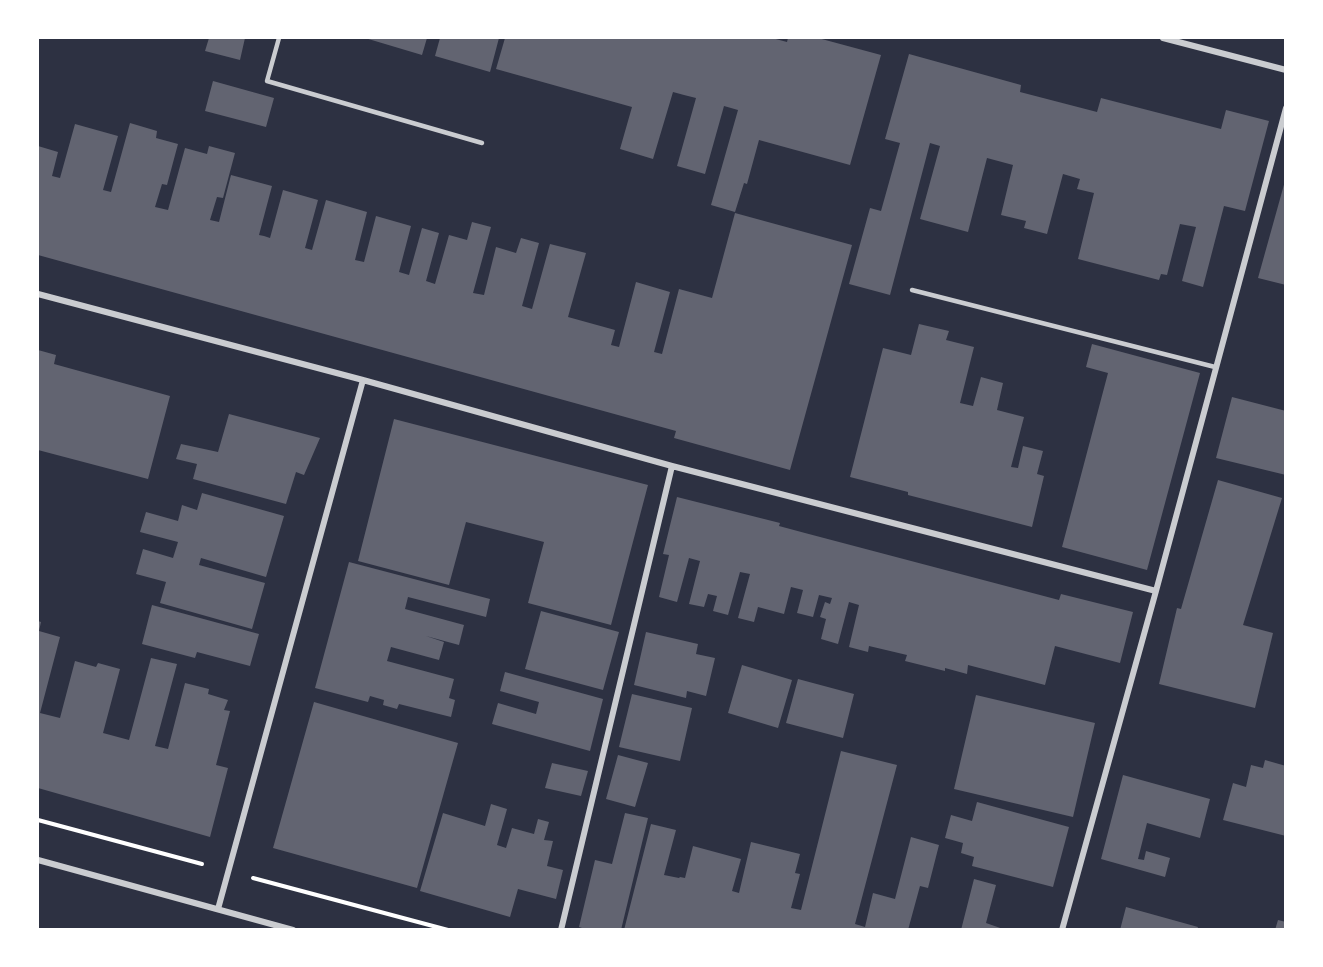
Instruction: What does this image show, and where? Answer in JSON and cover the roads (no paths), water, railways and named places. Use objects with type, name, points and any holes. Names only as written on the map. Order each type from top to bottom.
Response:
[{"type":"street","points":[[1163,38],[1286,70]]},
{"type":"street","points":[[1062,930],[1286,108]]},
{"type":"street","points":[[38,294],[363,380],[672,466],[1156,591]]},
{"type":"street","points":[[218,909],[363,380]]},
{"type":"street","points":[[561,930],[672,466]]},
{"type":"street","points":[[38,860],[293,930]]},
{"type":"lane","points":[[279,38],[267,81],[482,143]]},
{"type":"lane","points":[[912,290],[1215,367]]}]
